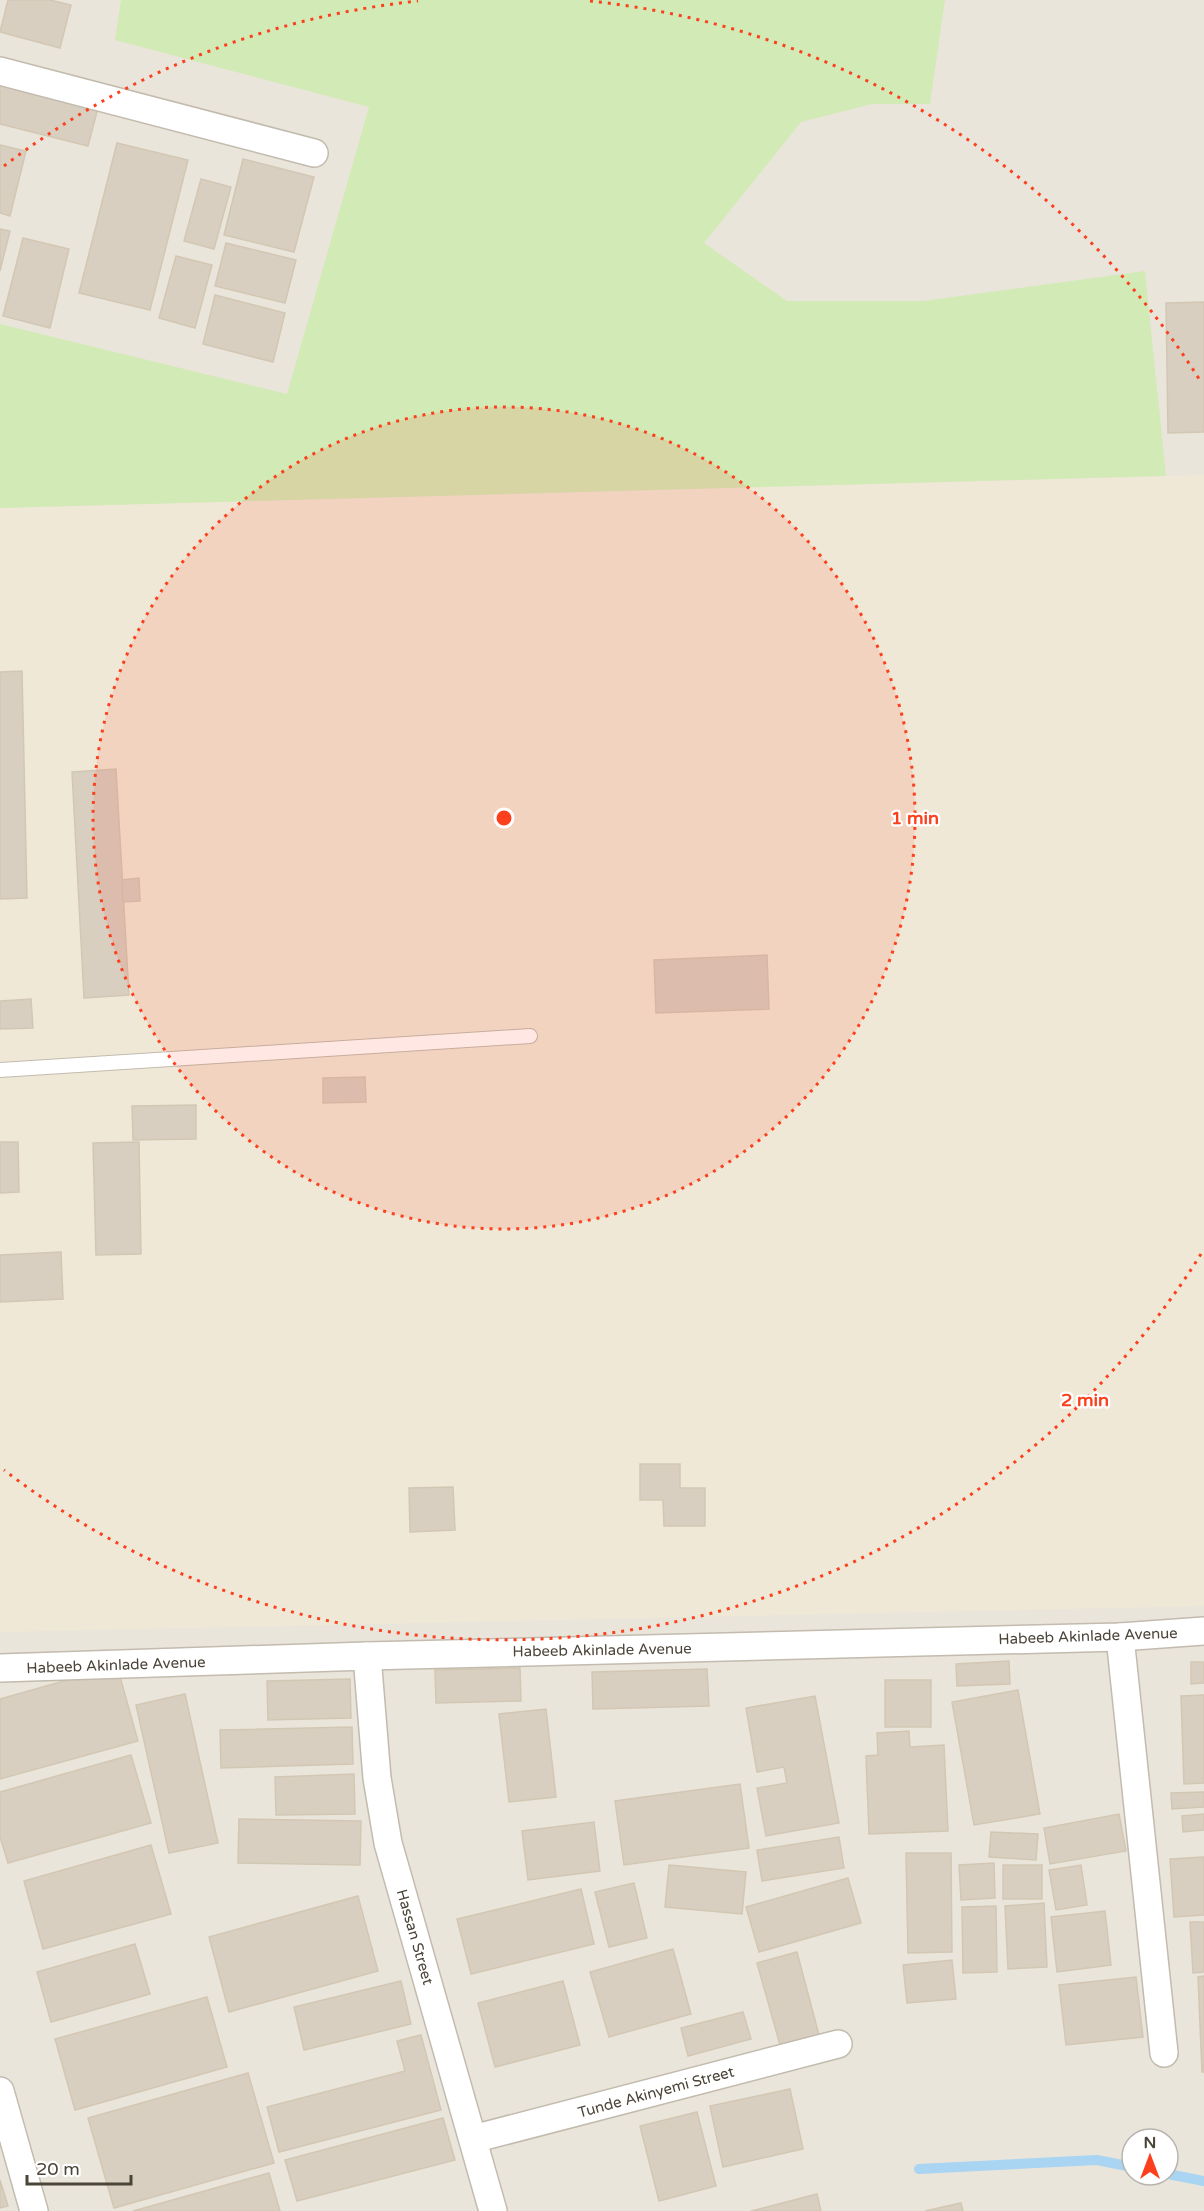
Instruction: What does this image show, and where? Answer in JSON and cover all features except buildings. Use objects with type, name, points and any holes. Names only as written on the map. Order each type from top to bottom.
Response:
[{"type":"street","points":[[0,71],[314,153]]},
{"type":"street","name":"Habeeb Akinlade Avenue","points":[[0,1668],[367,1656],[1120,1637],[1204,1631]]},
{"type":"street","points":[[1120,1637],[1164,2053]]},
{"type":"street","name":"Hassan Street","points":[[367,1656],[377,1778],[388,1843],[493,2211]]},
{"type":"street","name":"Tunde Akinyemi Street","points":[[473,2139],[838,2044]]},
{"type":"street","points":[[0,2091],[34,2211]]},
{"type":"lane","points":[[0,1070],[530,1036]]},
{"type":"shaded area","points":[[0,0],[1204,0],[1204,2211],[0,2211]]},
{"type":"shaded area","points":[[1204,475],[1204,1606],[0,1632],[0,508]]},
{"type":"green space","points":[[121,0],[945,0],[930,104],[872,104],[801,122],[704,243],[787,301],[923,301],[1145,271],[1166,476],[0,508],[0,324],[287,394],[369,107],[115,40]]},
{"type":"waterway","points":[[919,2169],[1097,2160],[1120,2165]]},
{"type":"waterway","points":[[1180,2176],[1204,2181]]}]
